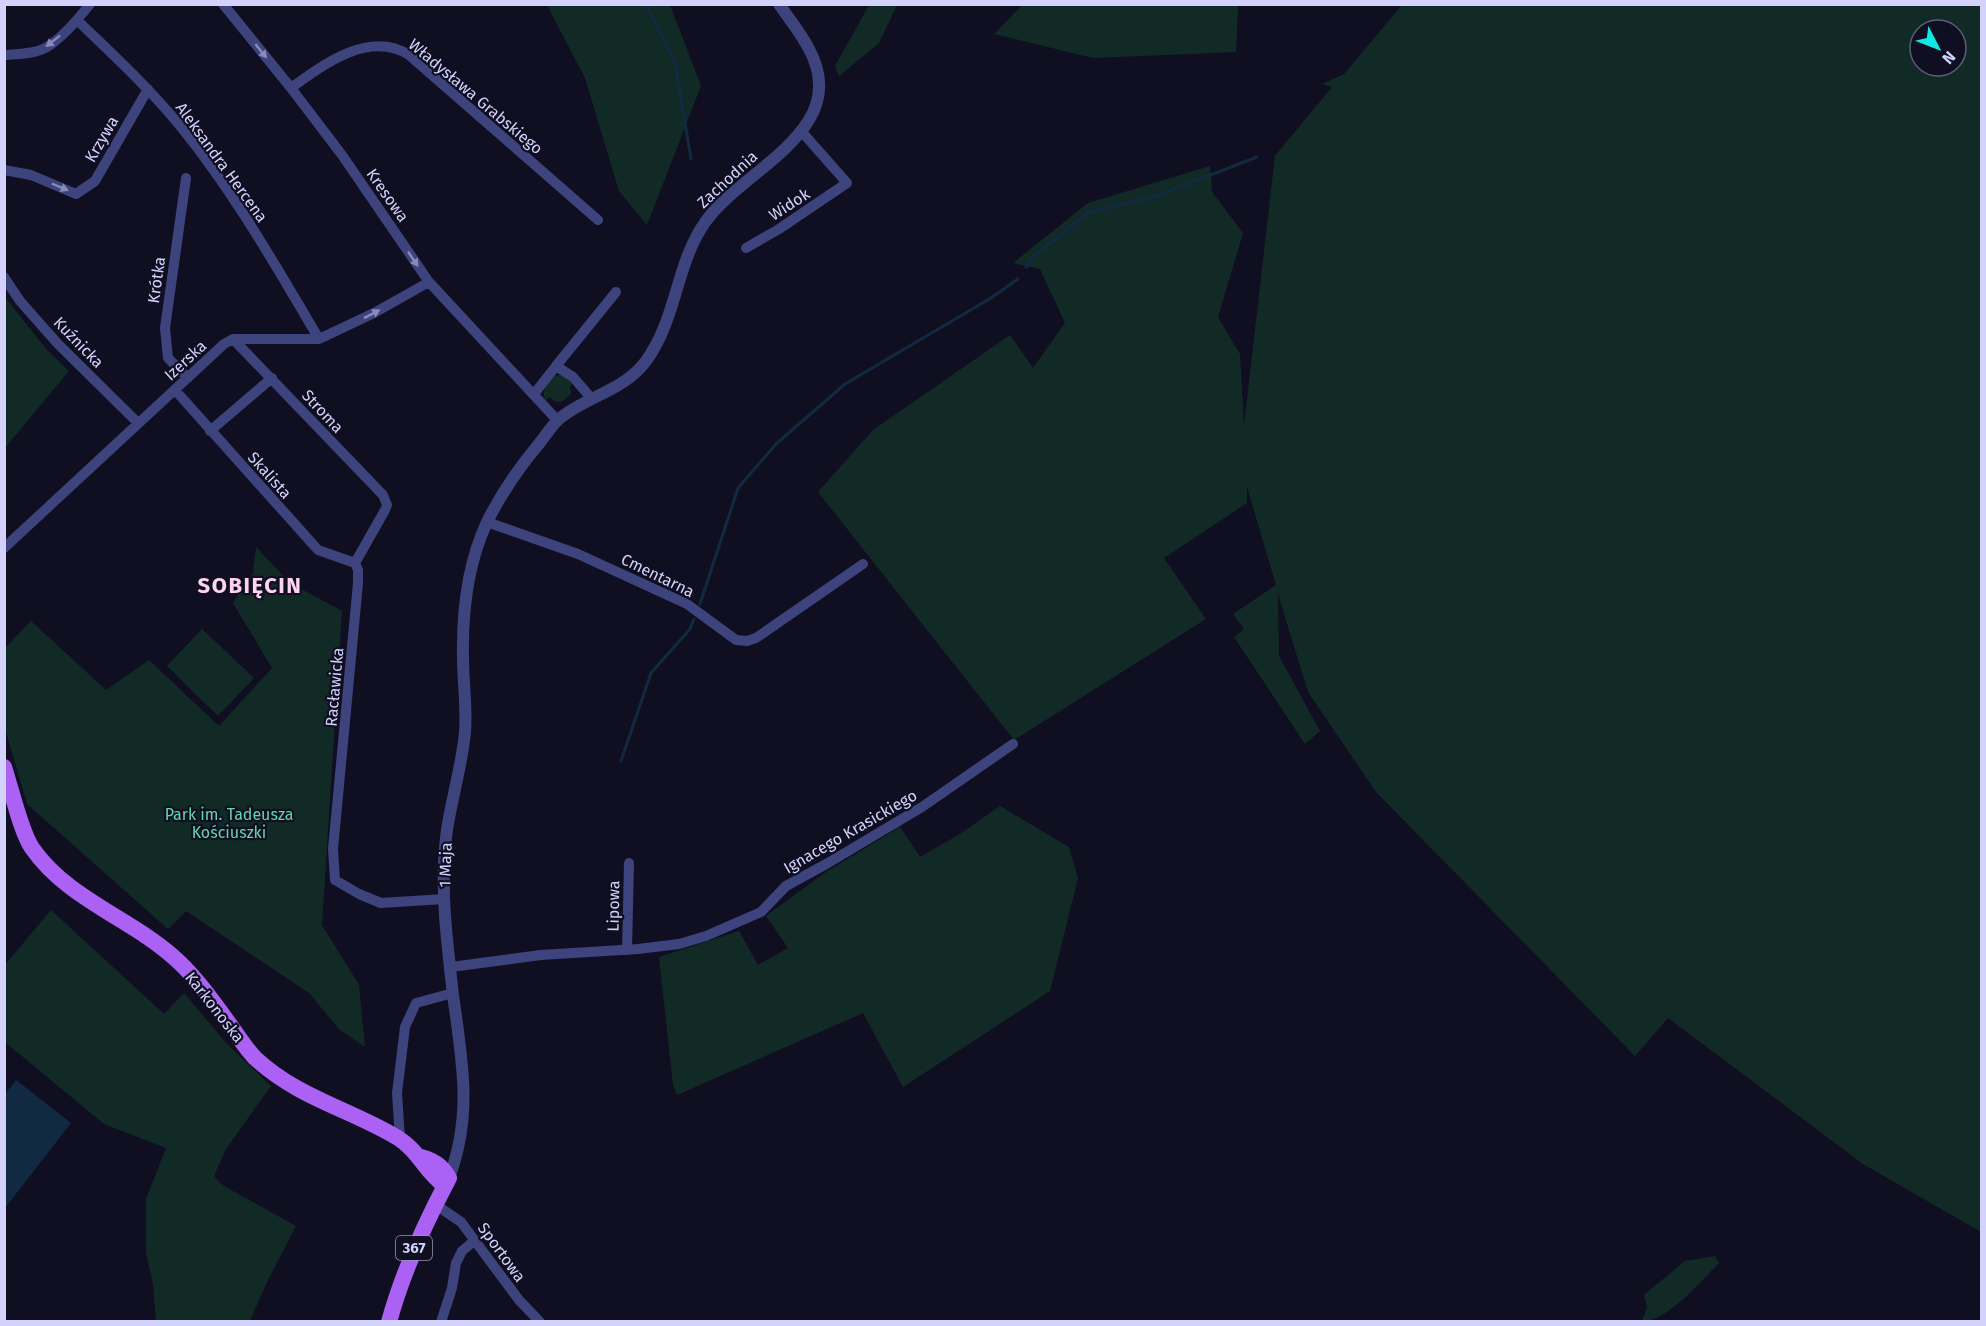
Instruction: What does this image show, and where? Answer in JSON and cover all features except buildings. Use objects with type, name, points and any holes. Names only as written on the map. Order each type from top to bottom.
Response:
[{"type":"main road","name":"Karkonoska","points":[[4,767],[31,847],[58,877],[93,903],[158,944],[178,961],[197,980],[253,1056],[272,1073],[320,1102],[400,1139],[428,1159],[428,1171],[447,1182]]},
{"type":"main road","name":"1 Maja","points":[[389,1322],[403,1273],[422,1229],[447,1182]]},
{"type":"street","points":[[4,55],[29,53],[50,46],[90,4]]},
{"type":"street","name":"Zachodnia","points":[[592,399],[611,391],[644,364],[655,349],[672,309],[696,237],[706,221],[729,196],[802,132],[813,114],[818,94],[818,80],[810,50],[779,4]]},
{"type":"street","name":"Kresowa","points":[[224,5],[291,88],[371,195],[429,282],[557,420]]},
{"type":"street","name":"Aleksandra Hercena","points":[[77,20],[148,89],[178,124],[215,174],[276,266],[319,339]]},
{"type":"street","name":"Władysława Grabskiego","points":[[291,88],[326,63],[343,55],[378,46],[401,50],[598,220]]},
{"type":"street","name":"Krzywa","points":[[4,170],[31,175],[76,194],[95,181],[148,89]]},
{"type":"street","name":"Widok","points":[[746,248],[779,229],[847,183],[802,132]]},
{"type":"street","name":"Krótka","points":[[186,178],[165,328],[168,358],[188,378]]},
{"type":"street","name":"Kuźnicka","points":[[4,277],[20,302],[58,344],[138,423]]},
{"type":"street","points":[[233,339],[319,339],[374,313],[429,282]]},
{"type":"street","points":[[534,394],[616,292]]},
{"type":"street","name":"Izerska","points":[[4,548],[224,344],[233,339]]},
{"type":"street","name":"Stroma","points":[[233,339],[383,495],[387,505],[385,510],[355,563]]},
{"type":"street","points":[[556,366],[573,377],[592,399]]},
{"type":"street","points":[[210,431],[272,378]]},
{"type":"street","name":"Skalista","points":[[175,390],[318,550],[355,563]]},
{"type":"street","name":"367","points":[[557,420],[592,399]]},
{"type":"street","name":"1 Maja","points":[[447,1182],[462,1137],[465,1103],[443,871],[446,836],[465,729],[464,610],[474,555],[487,522],[504,490],[557,420]]},
{"type":"street","name":"Cmentarna","points":[[487,522],[578,554],[687,604],[736,640],[747,641],[756,638],[863,564]]},
{"type":"street","name":"Racławicka","points":[[355,563],[358,570],[358,583],[333,849],[335,880],[381,903],[444,899]]},
{"type":"street","name":"Ignacego Krasickiego","points":[[451,967],[541,955],[627,950],[679,944],[706,936],[761,912],[786,886],[922,807],[1013,744]]},
{"type":"street","name":"Lipowa","points":[[627,950],[629,863]]},
{"type":"street","points":[[400,1139],[397,1093],[405,1028],[416,1003],[453,993]]},
{"type":"street","points":[[428,1159],[450,1158],[458,1153]]},
{"type":"street","name":"Sportowa","points":[[436,1205],[461,1222],[519,1300],[540,1322]]},
{"type":"street","points":[[441,1322],[452,1288],[456,1263],[462,1251],[474,1241]]},
{"type":"green space","points":[[547,5],[670,5],[701,86],[647,225],[619,191],[585,78]]},
{"type":"green space","points":[[869,5],[897,5],[879,43],[839,76],[835,66]]},
{"type":"green space","points":[[1022,5],[1238,5],[1236,52],[1093,58],[994,34]]},
{"type":"green space","points":[[1402,5],[1981,5],[1981,1232],[1863,1164],[1668,1018],[1635,1056],[1376,792],[1308,692],[1278,594],[1279,656],[1320,731],[1305,744],[1234,637],[1244,629],[1233,614],[1276,585],[1247,487],[1247,503],[1164,558],[1206,619],[1014,740],[818,492],[873,430],[1010,335],[1033,368],[1065,323],[1040,269],[1013,263],[1088,203],[1210,166],[1212,192],[1243,233],[1218,317],[1240,354],[1244,425],[1275,156],[1332,87],[1322,84],[1344,74]]},
{"type":"green space","points":[[5,297],[47,350],[69,371],[5,448]]},
{"type":"green space","points":[[564,375],[574,382],[570,386],[571,394],[561,402],[554,401],[550,397],[545,400],[546,385],[552,378]]},
{"type":"green space","name":"Park im. Tadeusza Kościuszki","points":[[256,547],[290,583],[342,611],[322,925],[359,985],[365,1047],[339,1029],[309,993],[186,911],[168,929],[27,804],[5,729],[5,648],[31,621],[106,690],[149,660],[219,726],[272,668],[233,603],[253,573]]},
{"type":"green space","points":[[202,629],[254,678],[218,716],[167,666]]},
{"type":"green space","points":[[1000,806],[1069,847],[1078,878],[1050,991],[903,1087],[863,1013],[677,1095],[673,1085],[659,957],[739,931],[758,965],[788,948],[766,916],[823,874],[900,827],[920,857],[960,834]]},
{"type":"green space","points":[[51,910],[164,1014],[184,993],[227,1044],[271,1086],[226,1149],[214,1176],[222,1185],[296,1226],[250,1321],[156,1321],[153,1284],[146,1253],[146,1199],[166,1148],[104,1124],[5,1042],[5,965]]},
{"type":"green space","points":[[1715,1256],[1719,1263],[1673,1308],[1652,1320],[1642,1321],[1647,1307],[1644,1295],[1685,1261]]},
{"type":"water","points":[[16,1080],[71,1123],[5,1208],[5,1094]]},
{"type":"waterway","points":[[646,4],[675,63],[691,159]]},
{"type":"waterway","points":[[1026,267],[1035,255],[1089,212],[1154,197],[1257,157]]},
{"type":"waterway","points":[[700,604],[738,488],[776,444],[845,384],[991,298],[1018,279]]},
{"type":"waterway","points":[[621,761],[651,673],[690,629],[694,619]]},
{"type":"district","name":"SOBIĘCIN","points":[[250,585]]}]
